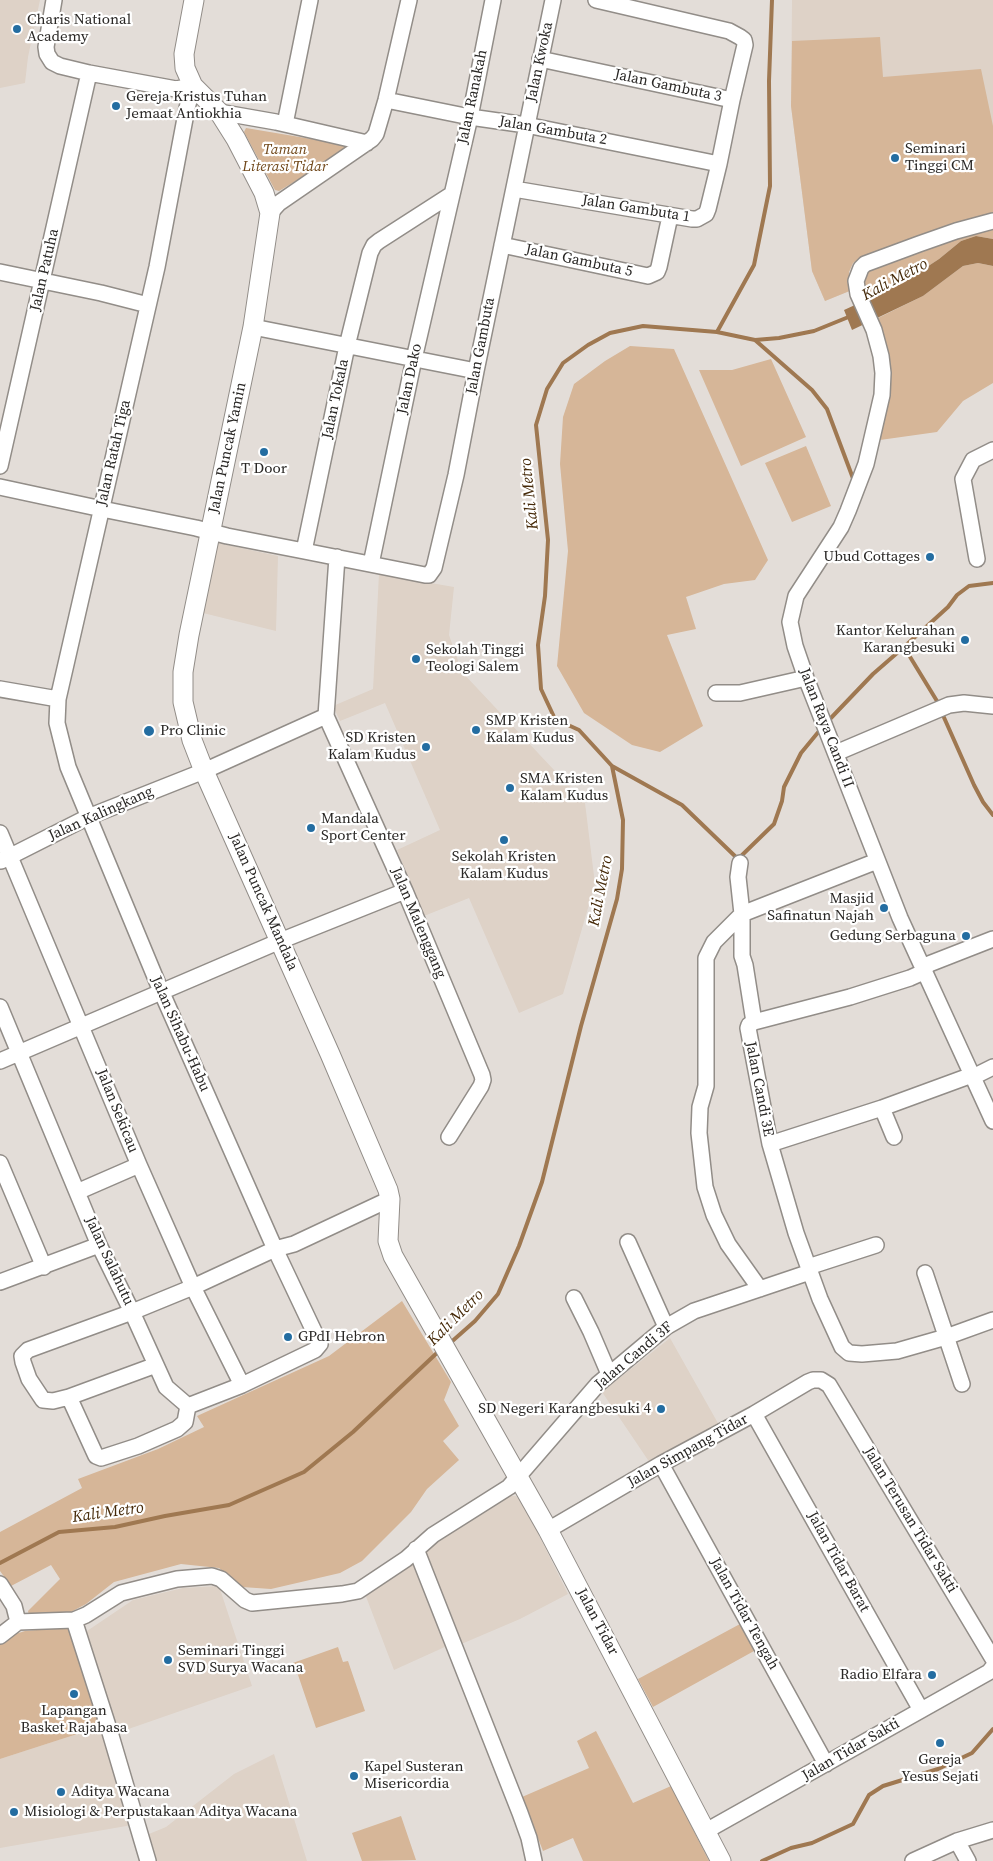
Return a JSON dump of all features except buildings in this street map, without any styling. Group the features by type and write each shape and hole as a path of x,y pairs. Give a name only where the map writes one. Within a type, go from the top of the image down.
{"main road":[{"path":"194,0 184,54 185,68 193,86 219,112 252,166 264,193 270,213"},
{"name":"Jalan Puncak Yamin","path":"210,531 254,327 270,213"},
{"name":"Jalan Puncak Mandala","path":"210,531 183,672 184,702 192,740 388,1190 390,1199 388,1241 390,1249 467,1385"},
{"name":"Jalan Tidar","path":"467,1385 548,1530 722,1861"}],"street":[{"path":"54,0 47,38 47,54 52,62 60,66 89,73 176,89 193,86"},
{"path":"285,124 310,0"},
{"path":"270,213 290,195 376,134 386,100 409,0"},
{"name":"Jalan Ranakah","path":"452,194 470,117 493,0"},
{"name":"Jalan Kwoka","path":"526,125 553,0"},
{"path":"596,0 729,31 740,36 744,40 745,45 732,100"},
{"name":"Jalan Gambuta 3","path":"540,59 732,100 720,164"},
{"name":"Jalan Patuha","path":"0,466 89,73"},
{"name":"Jalan Ratah Tiga","path":"88,817 66,759 57,723 58,699 157,267 187,108 193,86"},
{"name":"Jalan Gambuta 2","path":"386,100 470,117 526,125 720,164"},
{"path":"219,112 367,142"},
{"name":"Jalan Gambuta","path":"371,564 425,575 430,574 434,568 456,475 526,125"},
{"name":"Jalan Gambuta 1","path":"514,189 692,220 706,214 720,164"},
{"name":"Jalan Tokala","path":"304,551 347,346 370,253 374,245 452,194"},
{"name":"Jalan Dako","path":"371,564 414,359 452,194"},
{"name":"Jalan Gambuta 5","path":"502,245 648,276 657,272 659,267 670,216"},
{"name":"Jalan Raya Candi II","path":"993,222 956,231 866,264 860,268 856,281 858,294 874,330 882,362 883,385 877,420 866,464 841,527 800,590 792,609 790,622 794,646 900,918 993,1121"},
{"path":"0,272 43,280 148,305"},
{"path":"254,327 476,371"},
{"path":"977,559 963,479 973,460 993,450"},
{"name":"Jalan Puncak Yamin","path":"0,487 210,531"},
{"path":"210,531 371,564"},
{"name":"Jalan Malenggang","path":"337,557 326,716 405,891 483,1080 448,1137"},
{"path":"716,693 740,693 806,678"},
{"path":"0,689 58,699"},
{"path":"836,753 943,707 964,703 993,706"},
{"name":"Jalan Kalingkang","path":"5,859 88,817 204,771 326,716"},
{"name":"Jalan Sihabu-Habu","path":"88,817 162,993 275,1249 320,1344 315,1350 242,1385"},
{"name":"Jalan Sekicau","path":"0,833 5,859 82,1027 139,1165 193,1287 242,1385"},
{"path":"760,1289 728,1244 714,1215 705,1187 699,1133 700,1107 706,1086 706,958 714,942 742,914 877,861"},
{"path":"740,863 738,877 742,914 742,956 746,965 754,1022"},
{"path":"0,1061 405,891"},
{"name":"Jalan Candi 3E","path":"946,1337 897,1351 862,1354 845,1351 838,1341 809,1269 770,1144 749,1040 748,1026 754,1022 867,992 910,978 919,974 929,964 993,939"},
{"name":"Jalan Salahutu","path":"0,1007 100,1245 132,1312 193,1287 275,1249 294,1244 390,1199"},
{"path":"770,1144 882,1108 993,1067"},
{"path":"882,1108 894,1137"},
{"path":"0,1163 44,1267"},
{"path":"78,1192 139,1165"},
{"path":"628,1242 666,1327"},
{"path":"0,1282 100,1245"},
{"name":"Jalan Candi 3F","path":"74,1620 86,1615 121,1593 177,1580 212,1576 221,1579 245,1600 252,1603 353,1593 406,1559 433,1535 509,1488 594,1389 609,1374 666,1327 694,1311 760,1289 876,1245"},
{"path":"925,1273 962,1384"},
{"path":"574,1298 609,1374"},
{"path":"156,1365 54,1401 43,1400 36,1391 24,1370 22,1356 25,1352 132,1312 166,1387 188,1406"},
{"path":"946,1337 993,1320"},
{"name":"Jalan Simpang Tidar","path":"548,1530 661,1464 813,1380 821,1380 829,1385"},
{"path":"188,1406 242,1385"},
{"name":"Jalan Terusan Tidar Sakti","path":"829,1385 992,1661"},
{"path":"69,1397 96,1456 101,1458 138,1446 178,1429 185,1422 188,1406"},
{"name":"Jalan Tidar Barat","path":"754,1414 921,1710"},
{"name":"Jalan Tidar Tengah","path":"661,1464 826,1764"},
{"path":"416,1549 520,1813 529,1838 534,1861"},
{"path":"2,1587 14,1606 18,1622"},
{"path":"0,1636 18,1622 74,1620 109,1728 148,1861"},
{"name":"Jalan Tidar Sakti","path":"706,1831 989,1672 992,1661"},
{"path":"913,1861 958,1841 993,1830"},
{"path":"958,1841 968,1861"}],"shaded area":[{"name":"Charis National Academy","path":"0,0 40,0 28,57 25,83 0,88"},
{"name":"Seminari Tinggi CM","path":"792,0 993,0 993,214 956,223 863,256 853,263 849,272 852,290 825,301 812,271 791,106"},
{"path":"976,236 993,239 993,266 978,263 963,266 923,296 852,330 844,310 901,284 939,259 961,241"},
{"path":"218,543 278,556 276,631 203,613"},
{"name":"Sekolah Kristen Kalam Kudus","path":"379,574 454,587 449,635 462,672 585,803 595,884 563,994 519,1013 469,898 424,916 397,850 440,830 385,703 340,721 333,706 373,689"},
{"name":"SD Negeri Karangbesuki 4","path":"670,1338 719,1425 650,1463 602,1392"},
{"path":"505,1496 516,1496 524,1505 568,1594 520,1619 459,1645 423,1554 427,1547"},
{"path":"414,1562 447,1646 394,1670 365,1594"},
{"name":"Seminari Tinggi SVD Surya Wacana","path":"219,1586 252,1686 117,1733 84,1633 133,1600 183,1588"},
{"name":"Aditya Wacana","path":"102,1726 132,1825 0,1848 0,1759"},
{"path":"274,1754 307,1861 156,1861 149,1834 166,1827 234,1774"}],"green space":[{"name":"Seminari Tinggi CM","path":"880,37 883,77 981,69 993,126 993,214 956,223 863,256 853,263 849,272 852,290 825,301 812,271 791,106 792,41"},
{"name":"Taman Literasi Tidar","path":"246,128 347,145 347,150 279,191 275,190 244,132"},
{"path":"993,227 993,239 976,236 961,241 939,259 901,284 866,300 864,272 950,238"},
{"path":"978,263 993,266 993,383 963,401 937,432 880,440 888,394 889,358 884,337 876,319 923,296 963,266"},
{"path":"630,346 674,349 768,560 755,580 724,584 686,597 696,629 667,635 703,726 660,752 632,745 584,713 557,666 568,551 560,464 563,417 574,384 605,361"},
{"path":"771,359 806,437 741,466 699,370 732,370"},
{"path":"806,446 831,506 792,522 765,463"},
{"path":"402,1301 451,1382 444,1400 459,1426 443,1441 459,1460 427,1489 411,1512 362,1561 340,1573 271,1589 242,1587 219,1568 181,1564 114,1582 86,1604 67,1614 29,1615 28,1611 60,1579 51,1565 11,1586 0,1571 0,1532 82,1488 78,1479 158,1449 204,1427 197,1416 329,1356"},
{"path":"740,1624 754,1651 653,1707 638,1679"},
{"path":"71,1627 102,1726 0,1759 0,1645 9,1636 25,1631"},
{"path":"338,1647 343,1662 348,1661 365,1711 316,1728 295,1666 292,1668 290,1664"},
{"path":"596,1731 633,1803 671,1786 709,1861 583,1861 573,1838 543,1851 522,1797 589,1768 577,1741"},
{"path":"401,1816 416,1860 362,1861 352,1833"}],"waterway":[{"path":"717,332 754,265 770,186 769,81 772,0"},
{"name":"Kali Metro","path":"449,1344 475,1321 498,1294 519,1246 542,1182 581,1026 617,899 622,869 623,820 612,766 579,730 555,719 541,689 538,645 545,596 548,540 536,425 547,389 563,363 588,345 610,333 643,326 717,332 755,340 779,338 814,331 851,316"},
{"path":"755,340 812,390 827,409 854,481"},
{"path":"940,706 904,647 948,607 957,595 969,586 993,583"},
{"path":"829,720 873,674 904,647"},
{"path":"942,713 974,785 993,815"},
{"path":"612,766 682,805 738,859 774,824 782,801 784,787 801,753 820,730"},
{"name":"Kali Metro","path":"0,1563 59,1532 115,1527 229,1505 304,1472 353,1432 439,1351"},
{"path":"762,1861 791,1848 812,1843 853,1824 869,1795 883,1786 938,1769 972,1753 993,1729"}],"place":[{"name":"Charis National Academy","path":"17,29"},
{"name":"Gereja Kristus Tuhan Jemaat Antiokhia","path":"116,106"},
{"name":"Seminari Tinggi CM","path":"895,158"},
{"name":"T Door","path":"264,452"},
{"name":"Ubud Cottages","path":"930,557"},
{"name":"Kantor Kelurahan Karangbesuki","path":"965,640"},
{"name":"Sekolah Tinggi Teologi Salem","path":"416,659"},
{"name":"SMP Kristen Kalam Kudus","path":"476,730"},
{"name":"Pro Clinic","path":"149,731"},
{"name":"SD Kristen Kalam Kudus","path":"426,747"},
{"name":"SMA Kristen Kalam Kudus","path":"510,788"},
{"name":"Mandala Sport Center","path":"311,828"},
{"name":"Sekolah Kristen Kalam Kudus","path":"504,840"},
{"name":"Masjid Safinatun Najah","path":"884,908"},
{"name":"Gedung Serbaguna","path":"966,936"},
{"name":"GPdI Hebron","path":"288,1337"},
{"name":"SD Negeri Karangbesuki 4","path":"661,1409"},
{"name":"Seminari Tinggi SVD Surya Wacana","path":"168,1660"},
{"name":"Radio Elfara","path":"932,1675"},
{"name":"Lapangan Basket Rajabasa","path":"74,1694"},
{"name":"Gereja Yesus Sejati","path":"940,1743"},
{"name":"Kapel Susteran Misericordia","path":"354,1776"},
{"name":"Aditya Wacana","path":"61,1792"},
{"name":"Misiologi & Perpustakaan Aditya Wacana","path":"14,1812"}]}
